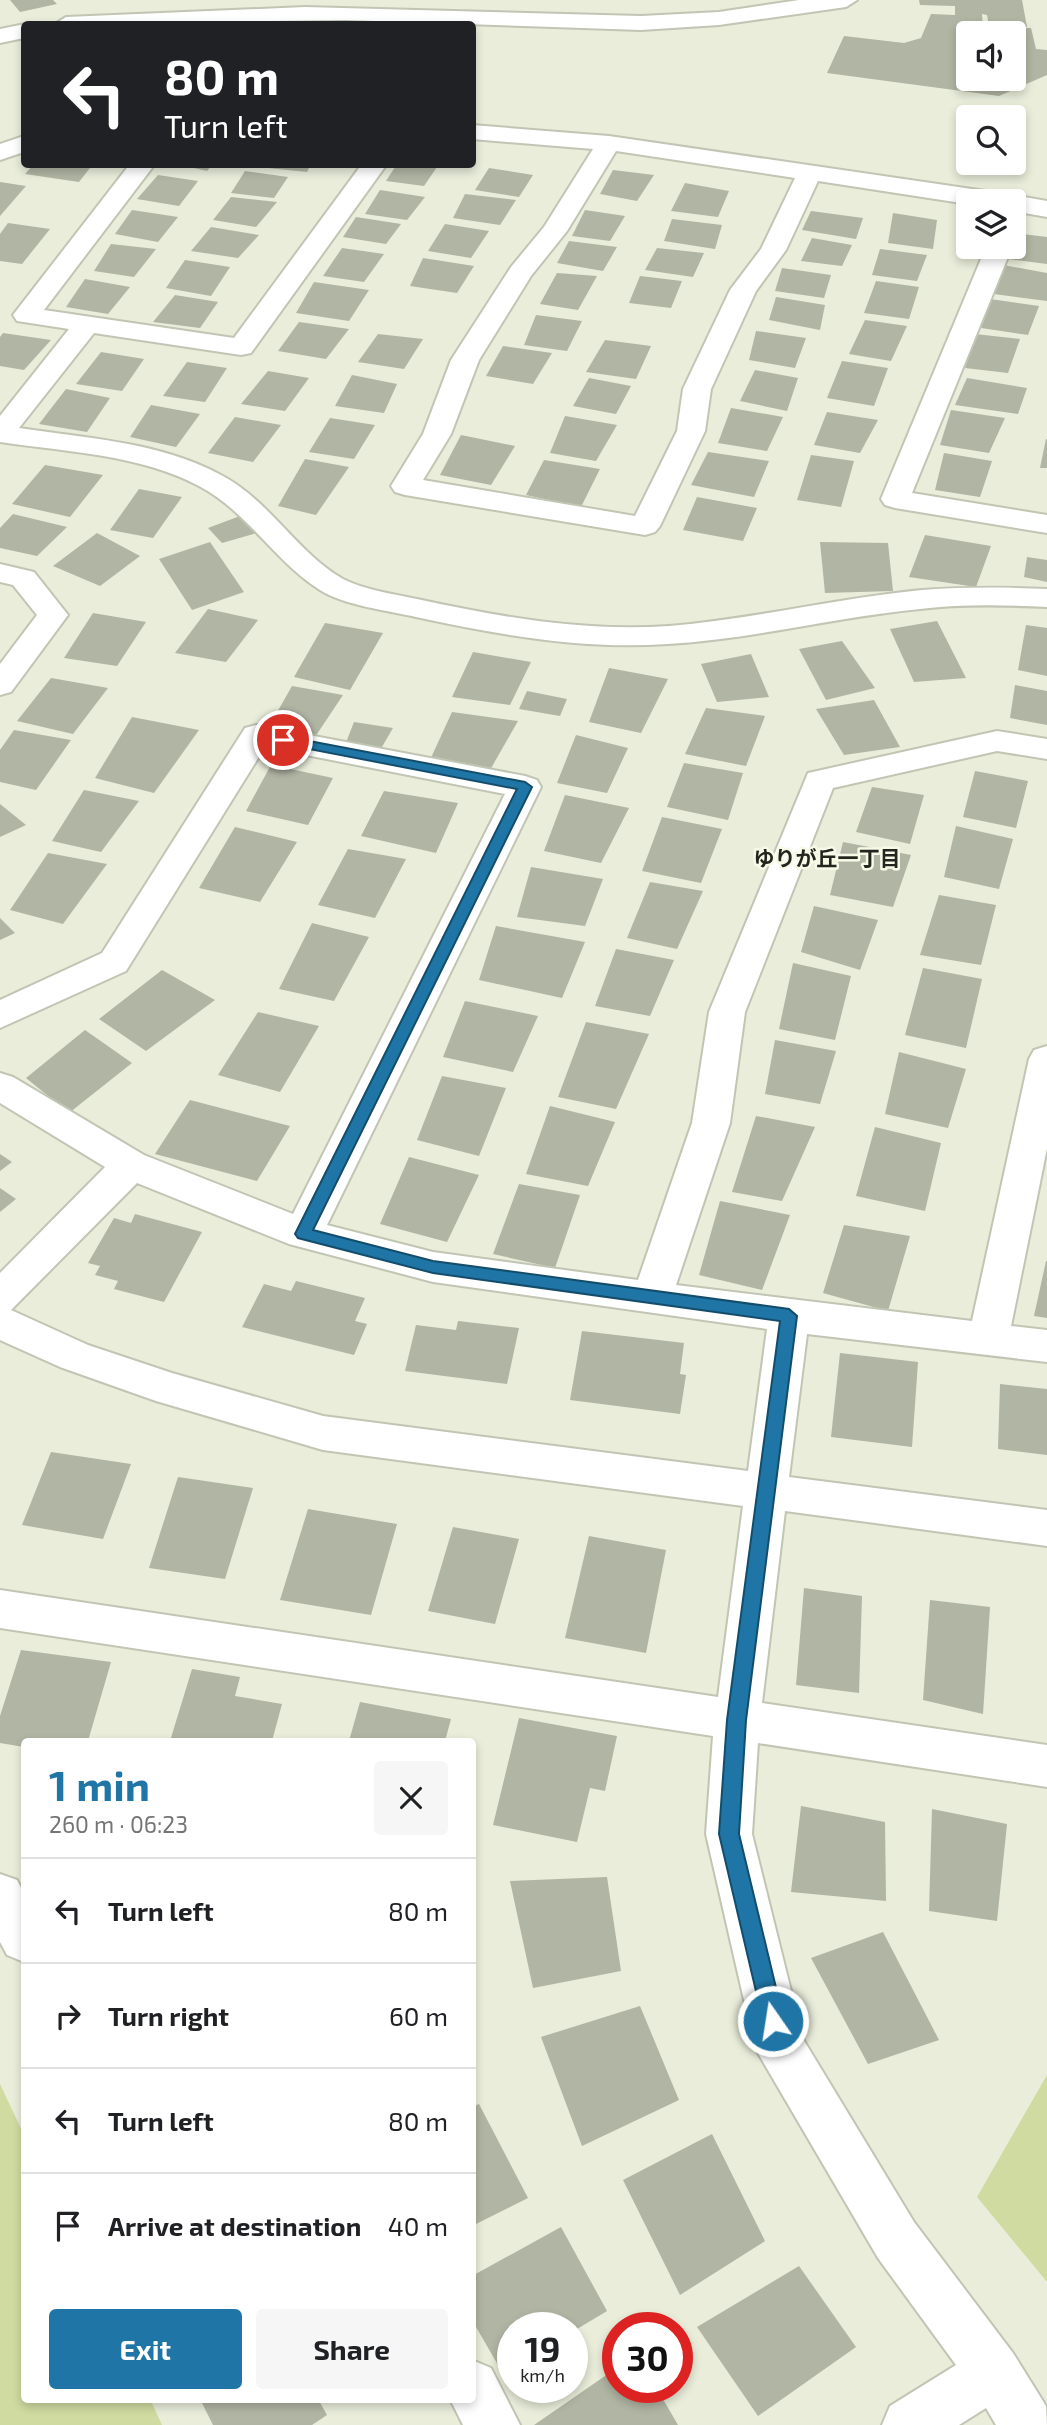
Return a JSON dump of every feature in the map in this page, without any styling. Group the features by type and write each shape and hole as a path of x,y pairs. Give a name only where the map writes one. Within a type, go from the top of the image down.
{"street":[{"path":"105,21 182,15 387,7 594,23 677,22 748,16 803,3 846,0"},
{"path":"0,36 21,32"},
{"path":"476,132 609,143 956,196"},
{"path":"609,143 554,231 520,274 465,360 437,434 405,486 645,526 691,431 697,389 743,290 774,250 810,173"},
{"path":"0,153 21,144"},
{"path":"140,168 26,314 241,347 372,168"},
{"path":"1026,207 1047,209"},
{"path":"994,259 895,499 1047,524"},
{"path":"87,324 0,434 153,460 209,479 248,505 295,556 334,586 411,607 546,631 636,639 770,623 919,598 981,594 1047,598"},
{"path":"0,573 23,578 53,615 0,685"},
{"path":"0,1015 114,962 256,735 525,787 303,1234"},
{"path":"652,1296 711,1123 727,1012 820,780 997,741 1047,749"},
{"path":"988,1339 1047,1059"},
{"path":"0,1086 131,1165 303,1234 433,1267 789,1316 1047,1346"},
{"path":"0,1298 131,1165"},
{"path":"789,1316 737,1720 729,1834 780,2048 897,2240 994,2372 1027,2425"},
{"path":"0,1322 74,1356 170,1389 323,1433 1047,1528"},
{"path":"0,1609 1047,1766"},
{"path":"0,1896 21,1934"},
{"path":"909,2425 994,2372"},
{"path":"476,2394 493,2425"}],"green space":[{"path":"1047,2075 1047,2282 977,2197"},
{"path":"0,2084 21,2129 21,2403 152,2403 162,2425 0,2425"}],"building":[{"path":"10,0 53,0 57,4 20,12"},
{"path":"919,0 1022,0 1026,21 988,21 987,15 982,14 983,21 956,21 956,90 827,73 844,36 904,43 921,38 931,14 955,15 955,6 920,5"},
{"path":"1026,28 1031,28 1036,49 1047,50 1047,75 1026,84"},
{"path":"962,91 1010,91 999,96"},
{"path":"30,168 90,168 79,182 25,174"},
{"path":"268,168 309,168 307,172"},
{"path":"394,168 436,168 424,186 386,181"},
{"path":"489,168 533,175 519,197 475,190"},
{"path":"613,170 654,175 637,201 600,194"},
{"path":"245,171 288,177 274,198 231,193"},
{"path":"158,175 198,181 179,206 137,199"},
{"path":"0,182 26,186 0,216"},
{"path":"685,183 729,191 718,217 671,211"},
{"path":"380,190 425,197 407,220 365,214"},
{"path":"465,194 516,200 500,225 453,218"},
{"path":"231,197 277,202 256,227 213,220"},
{"path":"132,210 178,217 158,242 115,234"},
{"path":"585,210 625,216 610,241 572,236"},
{"path":"811,211 863,218 856,239 802,230"},
{"path":"893,213 937,220 933,249 888,243"},
{"path":"356,217 401,224 386,244 343,237"},
{"path":"672,219 722,225 715,249 664,241"},
{"path":"8,223 50,229 22,264 0,261 0,234"},
{"path":"445,224 489,231 471,258 428,251"},
{"path":"211,227 259,235 238,258 191,251"},
{"path":"1026,234 1047,237 1047,264 1008,259 1026,259"},
{"path":"812,238 852,245 842,266 801,261"},
{"path":"569,241 617,247 603,271 557,263"},
{"path":"111,244 156,249 134,277 94,271"},
{"path":"342,248 384,254 364,282 323,276"},
{"path":"657,248 704,253 693,277 645,270"},
{"path":"880,249 927,255 917,281 872,275"},
{"path":"423,258 474,266 457,293 410,286"},
{"path":"185,260 230,267 211,296 166,288"},
{"path":"1003,265 1047,273 1047,301 994,294"},
{"path":"782,268 831,275 824,298 775,291"},
{"path":"557,273 597,276 578,310 540,304"},
{"path":"640,276 682,281 671,308 629,303"},
{"path":"85,279 130,287 108,314 66,307"},
{"path":"876,281 919,287 909,319 864,313"},
{"path":"314,282 369,290 349,321 296,313"},
{"path":"175,295 218,302 200,328 153,322"},
{"path":"776,297 825,305 820,330 769,320"},
{"path":"990,299 1039,306 1028,335 981,328"},
{"path":"536,315 582,321 567,351 524,345"},
{"path":"865,320 907,326 891,361 849,354"},
{"path":"299,322 349,329 326,359 278,351"},
{"path":"756,331 806,338 795,368 749,360"},
{"path":"3,333 51,340 24,370 0,366 0,337"},
{"path":"378,334 423,339 404,369 358,362"},
{"path":"975,334 1020,339 1008,373 965,368"},
{"path":"605,340 651,346 636,379 586,372"},
{"path":"503,346 552,353 533,384 486,376"},
{"path":"101,352 144,359 122,391 76,384"},
{"path":"842,361 888,368 874,406 827,398"},
{"path":"187,362 227,368 205,402 163,396"},
{"path":"755,370 798,378 787,411 740,401"},
{"path":"268,371 309,378 285,411 241,404"},
{"path":"352,375 397,384 384,413 335,406"},
{"path":"589,378 631,386 616,414 573,406"},
{"path":"967,378 1027,388 1018,414 955,405"},
{"path":"66,389 110,398 87,432 39,424"},
{"path":"151,405 200,414 176,447 130,437"},
{"path":"731,408 783,417 767,451 718,443"},
{"path":"951,410 1005,418 989,453 940,445"},
{"path":"827,412 878,420 860,453 814,445"},
{"path":"565,416 617,425 596,461 550,453"},
{"path":"235,417 281,425 253,462 208,453"},
{"path":"330,418 375,425 354,459 309,452"},
{"path":"461,435 515,446 491,485 440,475"},
{"path":"1046,439 1047,468 1040,468"},
{"path":"708,452 769,461 754,497 691,485"},
{"path":"944,453 992,461 980,497 935,490"},
{"path":"811,455 854,461 841,507 797,500"},
{"path":"305,459 349,467 316,515 278,506"},
{"path":"544,460 600,469 581,507 526,495"},
{"path":"45,465 103,475 70,517 12,504"},
{"path":"139,489 182,497 153,538 110,530"},
{"path":"697,497 757,508 743,541 683,530"},
{"path":"13,514 67,527 37,556 0,548 0,528"},
{"path":"240,516 257,533 222,543 208,528"},
{"path":"97,533 140,556 100,586 53,566"},
{"path":"925,535 991,546 976,587 909,577"},
{"path":"210,542 244,592 192,610 159,559"},
{"path":"820,542 888,543 893,591 825,593"},
{"path":"1027,557 1047,560 1047,582 1024,577"},
{"path":"208,609 258,620 226,662 175,653"},
{"path":"93,613 146,622 117,666 64,658"},
{"path":"937,621 966,678 914,682 890,629"},
{"path":"325,623 383,633 350,690 294,677"},
{"path":"1026,625 1047,628 1047,676 1018,670"},
{"path":"842,641 875,688 826,700 799,649"},
{"path":"473,652 531,662 510,705 452,697"},
{"path":"751,654 769,697 717,702 701,664"},
{"path":"609,668 668,679 641,733 589,722"},
{"path":"51,678 108,688 73,734 17,721"},
{"path":"1015,685 1047,691 1047,725 1010,718"},
{"path":"292,686 343,695 313,740 267,730"},
{"path":"527,691 567,699 560,716 519,709"},
{"path":"874,700 900,747 844,755 816,709"},
{"path":"706,708 765,716 746,766 685,754"},
{"path":"452,712 518,721 490,770 430,760"},
{"path":"132,717 199,730 154,793 95,778"},
{"path":"354,722 393,728 379,752 345,745"},
{"path":"14,730 71,740 36,790 0,782 0,750"},
{"path":"576,735 628,748 607,793 557,783"},
{"path":"684,763 743,773 728,820 667,807"},
{"path":"271,765 333,778 308,825 246,811"},
{"path":"975,771 1028,781 1016,828 963,817"},
{"path":"872,787 924,795 910,844 856,832"},
{"path":"84,790 139,801 101,852 52,841"},
{"path":"384,791 458,803 436,853 361,836"},
{"path":"565,795 629,808 601,863 544,851"},
{"path":"0,804 26,825 0,837"},
{"path":"662,817 722,829 701,883 642,871"},
{"path":"956,826 1013,839 999,889 944,877"},
{"path":"235,827 297,842 260,902 199,888"},
{"path":"843,842 911,855 893,907 830,895"},
{"path":"348,849 406,859 375,918 318,905"},
{"path":"48,853 107,864 63,924 10,910"},
{"path":"531,867 603,879 585,926 517,917"},
{"path":"650,882 703,891 677,949 627,938"},
{"path":"939,895 996,905 981,965 920,955"},
{"path":"814,906 878,920 860,970 801,952"},
{"path":"0,918 15,933 0,940"},
{"path":"312,923 369,937 334,1001 279,989"},
{"path":"496,926 585,942 562,998 479,980"},
{"path":"616,949 674,960 650,1016 595,1006"},
{"path":"793,963 851,976 835,1040 779,1029"},
{"path":"923,968 982,979 966,1048 905,1035"},
{"path":"162,970 215,1000 146,1051 99,1019"},
{"path":"465,1001 538,1016 513,1072 443,1057"},
{"path":"258,1012 319,1026 280,1092 218,1075"},
{"path":"586,1022 649,1034 616,1109 558,1097"},
{"path":"85,1030 132,1063 69,1113 26,1078"},
{"path":"775,1040 836,1051 820,1104 765,1094"},
{"path":"899,1052 966,1069 948,1128 885,1114"},
{"path":"442,1076 506,1088 479,1156 417,1140"},
{"path":"190,1100 290,1126 257,1181 155,1154"},
{"path":"550,1106 615,1122 588,1186 526,1174"},
{"path":"756,1116 815,1127 782,1201 732,1192"},
{"path":"875,1127 941,1143 925,1211 856,1196"},
{"path":"0,1154 12,1162 0,1171"},
{"path":"409,1157 479,1175 447,1242 380,1224"},
{"path":"519,1184 580,1195 555,1268 493,1254"},
{"path":"0,1188 16,1199 0,1212"},
{"path":"720,1201 790,1215 762,1290 699,1275"},
{"path":"135,1214 202,1232 164,1302 114,1289 118,1281 95,1275 100,1266 88,1263 114,1218 131,1223"},
{"path":"844,1225 910,1236 888,1311 823,1293"},
{"path":"1047,1261 1047,1318 1034,1316"},
{"path":"296,1281 365,1298 355,1321 367,1324 354,1355 242,1327 264,1284 291,1291"},
{"path":"458,1321 519,1328 507,1384 405,1371 416,1325 456,1330"},
{"path":"582,1331 684,1343 680,1374 686,1375 680,1414 570,1400"},
{"path":"840,1353 918,1362 912,1447 831,1437"},
{"path":"1000,1384 1047,1389 1047,1455 998,1449"},
{"path":"51,1452 131,1464 103,1539 22,1525"},
{"path":"178,1477 253,1488 225,1579 149,1568"},
{"path":"308,1509 397,1524 371,1615 280,1600"},
{"path":"453,1527 519,1539 495,1624 428,1611"},
{"path":"589,1536 666,1550 646,1653 565,1638"},
{"path":"804,1588 862,1596 859,1693 796,1685"},
{"path":"930,1600 990,1607 983,1714 923,1700"},
{"path":"21,1650 111,1662 89,1738 21,1738 21,1746 0,1743 0,1716"},
{"path":"192,1669 240,1677 235,1696 282,1704 273,1738 171,1738"},
{"path":"360,1702 451,1719 446,1738 350,1738"},
{"path":"519,1718 617,1736 605,1791 590,1788 577,1842 493,1825"},
{"path":"801,1806 885,1822 886,1901 791,1892"},
{"path":"932,1809 1007,1824 997,1921 929,1911"},
{"path":"607,1877 621,1971 533,1988 510,1881"},
{"path":"883,1932 939,2040 868,2064 811,1958"},
{"path":"640,2006 679,2100 582,2146 541,2037"},
{"path":"479,2104 528,2198 476,2224 476,2105"},
{"path":"712,2134 765,2241 680,2295 623,2180"},
{"path":"561,2227 607,2311 588,2322 588,2312 497,2312 497,2363 476,2327 476,2274"},
{"path":"799,2266 856,2347 758,2416 697,2327"},
{"path":"602,2378 602,2403 665,2403 678,2425 534,2425 566,2403 588,2403 588,2388"},
{"path":"202,2403 320,2403 327,2415 312,2425 213,2425"}],"district":[{"name":"ゆりが丘一丁目","path":"827,859"}],"route":[{"path":"283,740 525,787 303,1234 433,1267 789,1316 737,1720 729,1834 773,2021"}]}
